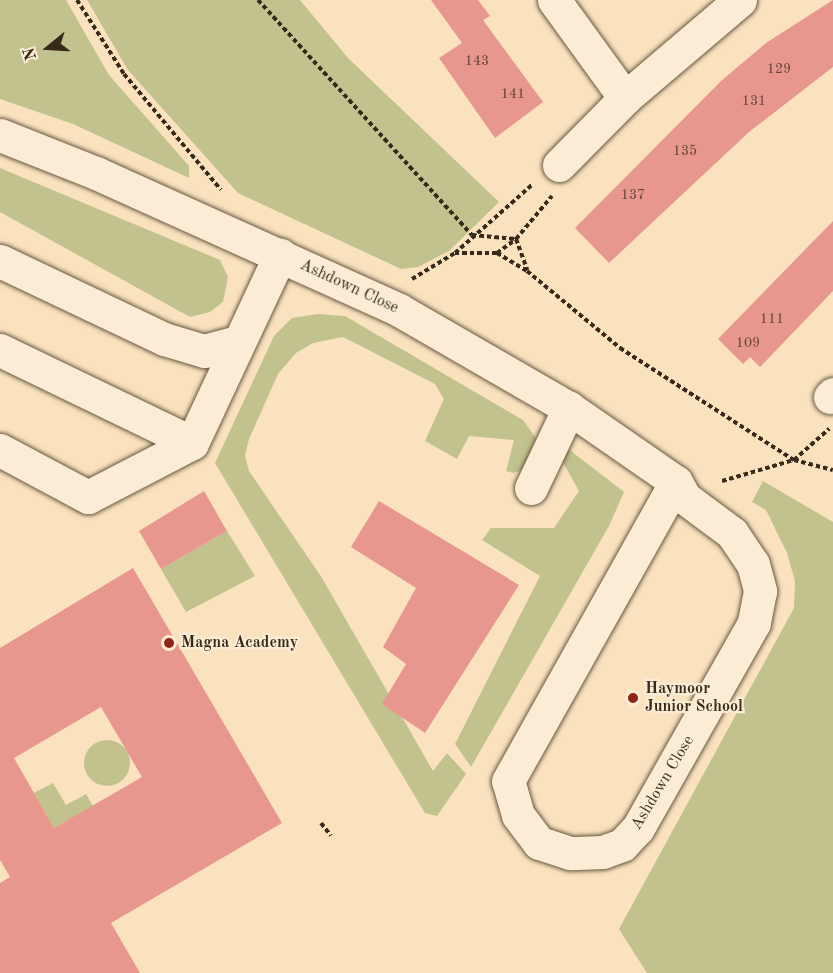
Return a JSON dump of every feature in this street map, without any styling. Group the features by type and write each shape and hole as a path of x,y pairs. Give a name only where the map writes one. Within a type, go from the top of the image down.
{"street":[{"path":"554,0 625,98"},
{"path":"559,165 625,98 740,0"},
{"name":"Ashdown Close","path":"0,135 280,255 399,310 569,408 676,482 685,498 732,533 753,564 760,591 754,622 638,828 622,845 603,852 570,854 539,843 518,815 508,781 676,482"},
{"path":"0,450 88,497 192,443 280,255"},
{"path":"0,261 164,339 204,351 238,342"},
{"path":"0,350 192,443"},
{"path":"531,489 569,408"}],"path":[{"path":"77,0 124,74 224,194"},
{"path":"258,0 472,235 516,239"},
{"path":"411,279 455,253 472,235 559,165 562,184 516,239 497,253"},
{"path":"516,239 527,271"},
{"path":"455,253 497,253 527,271 620,348 794,460 833,470"},
{"path":"714,476 723,482 794,460 825,435 832,404"},
{"path":"321,823 332,836"}],"green space":[{"path":"0,0 66,0 109,75 189,166 189,178 73,124 0,99"},
{"path":"87,0 300,0 348,58 499,202 449,251 418,267 401,269 238,193 128,70"},
{"path":"0,168 220,260 228,277 223,302 210,312 190,317 0,212"},
{"path":"318,314 345,316 523,420 536,438 522,470 513,473 506,471 514,440 469,436 457,459 425,441 444,399 435,384 343,337 313,343 296,353 278,374 249,439 245,456 249,471 322,578 433,771 447,753 466,774 437,816 425,813 215,463 274,336 292,318"},
{"path":"567,448 624,492 609,526 471,767 455,744 540,576 482,540 491,528 554,528 579,491 561,459"},
{"path":"763,481 833,522 833,973 647,973 619,929 794,608 795,581 787,553 766,510 752,502"},
{"path":"227,531 255,576 186,612 161,569"},
{"path":"107,740 123,747 130,763 123,779 107,786 91,779 84,763 91,747"},
{"path":"53,783 66,805 86,794 93,806 54,828 34,793"}],"building":[{"path":"431,0 478,0 490,16 483,20 543,102 495,138 439,58 462,43"},
{"path":"833,0 833,67 749,132 609,263 575,228 721,81 766,43"},
{"path":"833,221 833,291 760,367 750,357 743,364 718,339"},
{"path":"204,491 227,531 161,569 139,531"},
{"path":"379,501 519,585 425,733 382,704 406,664 383,647 416,588 351,547"},
{"path":"133,568 282,823 111,923 140,973 0,973 0,883 10,877 0,860 0,648","holes":["101,707 142,777 54,828 14,758"]}],"place":[{"name":"Magna Academy","path":"169,643"},
{"name":"Haymoor Junior School","path":"633,698"}]}
